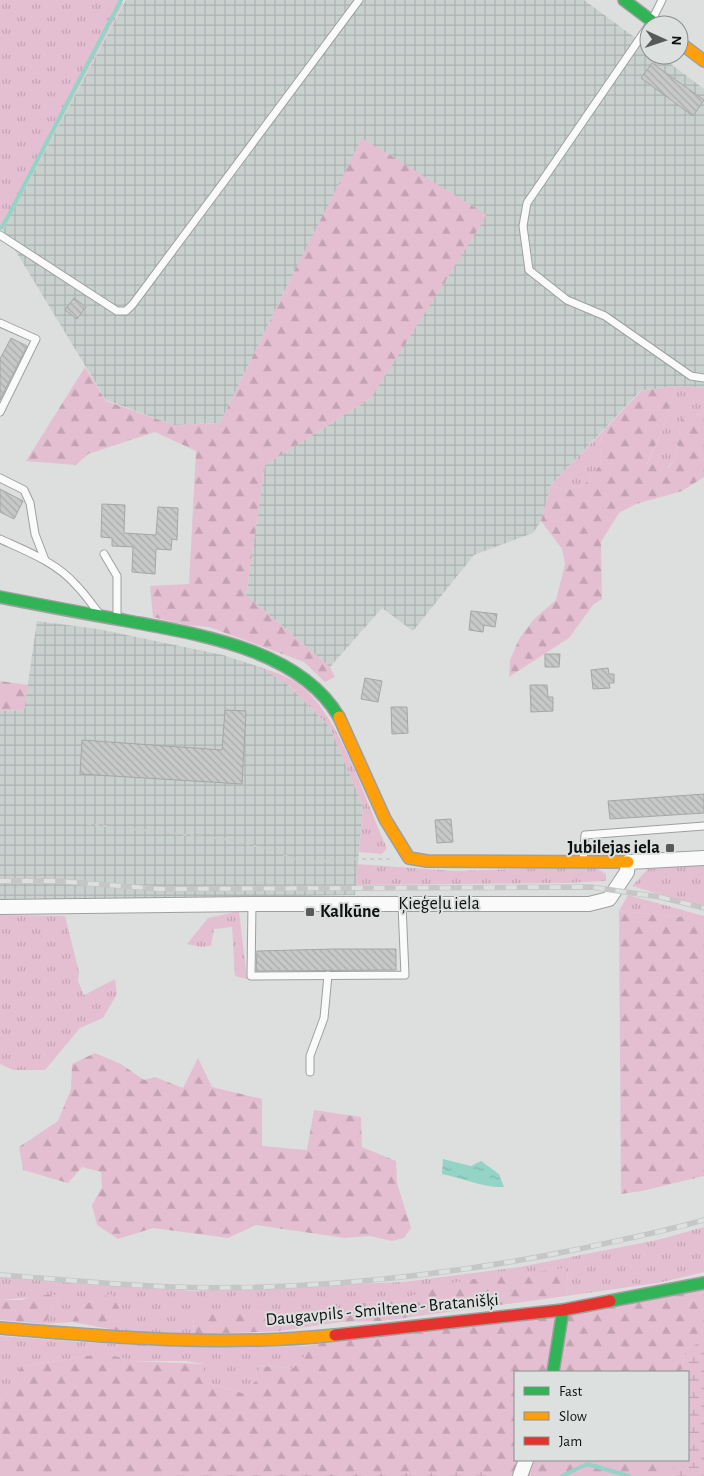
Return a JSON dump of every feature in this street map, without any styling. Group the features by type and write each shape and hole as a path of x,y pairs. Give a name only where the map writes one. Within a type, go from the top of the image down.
{"street":[{"path":"624,0 642,15"},
{"path":"689,50 704,61"},
{"path":"0,596 219,641 272,660 309,681 331,704 343,723 396,841 410,858 427,861 583,862 704,858"},
{"name":"Ķieģeļu iela","path":"0,907 252,904 590,904 609,899 627,872 628,862"},
{"name":"Daugavpils - Smiltene - Bratanišķi","path":"0,1328 92,1336 184,1340 311,1338 563,1310 704,1283"},
{"path":"554,1371 563,1310"},
{"path":"520,1476 526,1461"}],"lane":[{"path":"0,235 117,311 126,311 359,0"},
{"path":"656,15 662,0"},
{"path":"639,43 527,203 523,226 529,270 567,300 605,316 691,376 704,378"},
{"path":"0,323 36,339 0,412"},
{"path":"0,478 24,490 30,503 35,534 45,560"},
{"path":"0,539 45,560 75,583 101,616"},
{"path":"104,554 117,576 117,619"},
{"path":"583,862 585,835 704,826"},
{"path":"252,904 251,976 405,975 402,904"},
{"path":"310,1072 310,1056 324,1018 328,975"}],"path":[{"path":"87,824 224,839 264,848 306,862 341,859 410,858"}],"shaded area":[{"path":"126,0 584,0 639,41 639,65 672,65 704,89 704,388 675,386 640,391 551,485 541,521 533,533 474,555 413,631 382,608 330,667 246,595 265,465 371,398 290,280 220,423 174,425 106,400 3,230"},
{"path":"37,621 98,629 223,655 263,668 287,684 330,727 363,806 355,895 0,901 0,711 24,710"}],"green space":[{"path":"0,0 119,0 123,4 3,230 0,228"},
{"path":"362,138 487,215 371,398 265,465 246,595 330,667 335,677 325,682 304,662 209,627 186,625 153,617 150,586 189,584 196,451 155,432 88,454 76,465 26,461 85,367 106,401 174,425 220,423"},
{"path":"675,386 704,388 704,414 698,414 681,420 676,458 667,468 647,464 664,427"},
{"path":"675,386 664,427 647,463 668,468 676,458 681,420 689,415 704,414 704,477 682,491 636,504 619,513 601,542 602,599 593,605 569,638 509,677 510,660 519,639 534,619 556,600 565,564 562,549 541,521 551,485 564,490 584,485 600,465 602,432 641,391"},
{"path":"602,432 600,465 584,485 564,490 551,485"},
{"path":"259,667 281,675 301,686 315,699 328,717 351,761 387,848 382,854 359,852 363,806 330,727 287,684"},
{"path":"0,681 28,685 24,710 0,711"},
{"path":"357,864 455,871 596,868 606,874 606,881 356,885"},
{"path":"704,864 704,907 632,886 648,869"},
{"path":"628,895 704,916 704,924 682,917 619,911"},
{"path":"239,911 247,979 235,976 232,927 214,929 211,946 201,947 187,944 208,918"},
{"path":"619,911 682,917 704,924 704,1176 642,1191 621,1194"},
{"path":"0,915 65,916 79,972 78,981 84,995 115,979 117,994 103,1018 80,1028 45,1070 13,1070 0,1064"},
{"path":"95,1053 121,1064 144,1080 155,1077 183,1088 198,1058 212,1087 262,1099 262,1146 307,1150 314,1110 361,1117 362,1147 396,1161 397,1183 411,1228 404,1238 392,1241 370,1236 345,1238 256,1225 228,1238 153,1228 118,1239 97,1225 92,1205 102,1187 101,1172 82,1167 68,1183 23,1170 19,1147 58,1121 71,1089 72,1064"},
{"path":"704,1227 704,1272 658,1283 566,1296 568,1268 478,1279 438,1286 402,1300 353,1304 341,1322 280,1331 285,1311 194,1314 193,1335 121,1331 111,1295 88,1303 79,1311 72,1322 45,1324 59,1295 0,1300 0,1276 193,1291 403,1282 520,1267 657,1240"},
{"path":"568,1268 566,1296 382,1321 341,1322 353,1304 402,1300 438,1286 466,1280"},
{"path":"704,1284 704,1339 686,1350 680,1371 514,1371 514,1461 673,1461 673,1476 489,1476 490,1472 334,1476 0,1476 0,1401 21,1367 104,1353 133,1361 205,1364 201,1381 242,1393 257,1380 259,1366 293,1368 305,1356 305,1346"},
{"path":"111,1294 119,1308 121,1331 72,1322 79,1311 88,1303"},
{"path":"38,1295 59,1295 45,1324 0,1320 0,1300 21,1300"},
{"path":"286,1311 280,1331 193,1335 194,1313"},
{"path":"0,1336 152,1346 305,1346 305,1356 293,1368 260,1366 257,1380 242,1393 201,1381 204,1364 186,1361 133,1361 104,1353 21,1367 0,1401"},
{"path":"704,1339 704,1476 673,1476 673,1461 689,1461 689,1371 680,1371 686,1350"},
{"path":"491,1472 489,1476 142,1476"}],"water":[{"path":"443,1159 471,1166 481,1161 499,1174 504,1187 481,1184 442,1174"}],"building":[{"path":"651,65 655,65 704,100 693,116 641,78"},
{"path":"74,298 86,307 77,319 65,310"},
{"path":"11,338 27,346 0,400 0,359"},
{"path":"0,489 23,501 14,519 0,512"},
{"path":"102,504 125,505 124,533 156,535 158,507 178,508 177,540 172,539 171,550 156,549 155,574 132,572 133,547 112,546 112,538 101,537"},
{"path":"471,611 497,614 495,627 484,625 483,632 469,630"},
{"path":"545,654 560,654 559,667 545,667"},
{"path":"608,668 609,674 614,674 614,683 609,683 610,688 593,689 591,670"},
{"path":"365,678 382,681 378,702 361,699"},
{"path":"530,685 547,685 548,697 553,697 553,711 531,712"},
{"path":"391,707 407,707 408,733 392,734"},
{"path":"225,710 246,711 242,784 80,774 82,740 222,750"},
{"path":"704,794 704,813 610,819 608,801"},
{"path":"451,819 453,842 437,843 435,820"},
{"path":"396,949 396,970 256,971 257,951"}],"waterway":[{"path":"0,228 4,224 121,0"},
{"path":"562,1476 587,1464 629,1476"}],"railway":[{"path":"0,881 56,881 160,889 591,887 660,897 704,908"},
{"path":"0,1275 173,1287 224,1288 326,1284 428,1274 529,1259 642,1236 704,1220"}],"traffic: fast":[{"path":"624,0 644,15"},
{"path":"0,597 182,631 243,648 272,660 298,675 321,694 339,717"},
{"path":"610,1301 704,1283"},
{"path":"553,1371 563,1310"}],"traffic: slow":[{"path":"689,50 704,61"},
{"path":"339,717 385,819 409,858 427,861 628,862"},
{"path":"0,1328 83,1335 210,1340 294,1339 335,1335"}],"traffic: jam":[{"path":"335,1335 563,1310 610,1301"}],"place":[{"name":"Jubilejas iela","path":"670,848"},
{"name":"Kalkūne","path":"310,912"}]}
